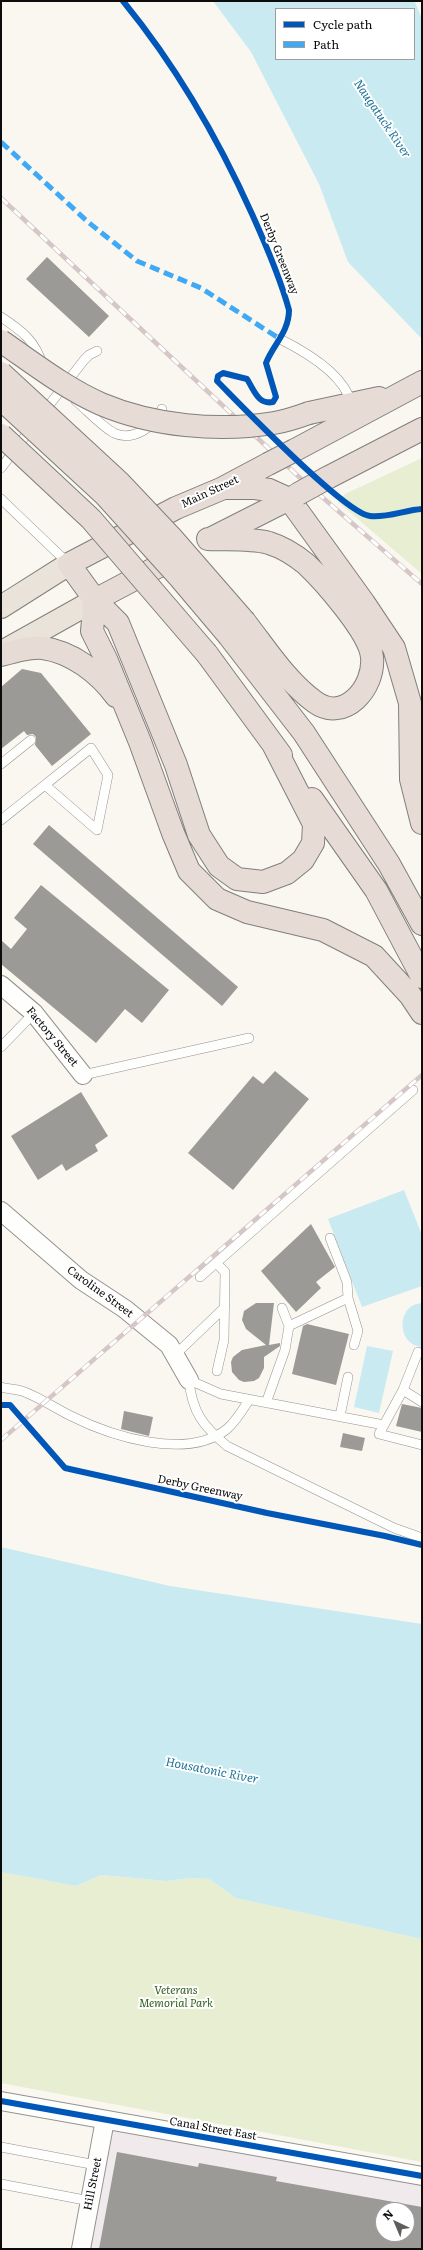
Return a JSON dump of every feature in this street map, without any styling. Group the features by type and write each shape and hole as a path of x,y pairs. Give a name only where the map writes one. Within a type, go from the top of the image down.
{"highway":[{"path":"1,341 68,386 100,403 136,417 204,427 275,423 351,403 398,394"},
{"path":"1,373 119,482 176,542 237,629 390,864 422,924"},
{"name":"Main Street","path":"70,564 176,508 221,489 422,382"},
{"path":"1,398 105,495 180,578 286,673 316,703 327,707 348,704 358,698 366,688 371,677 373,666 372,655 367,643 340,602 305,563 288,552 269,543 250,540 208,539"},
{"path":"96,600 208,539 294,497 327,478 422,429"},
{"path":"1,435 90,519 207,654 273,744 376,890 422,976"},
{"path":"221,489 255,488 294,497 394,648 410,703 411,779 422,823"},
{"path":"70,564 96,600 118,623 176,765 199,835 219,866 237,879 263,882 286,873 303,860 313,843 314,824 273,744"},
{"path":"96,600 92,631 106,659 189,870 217,899 247,912 323,930 374,956 410,995 422,1013"},
{"path":"1,654 23,649 42,648 59,651 72,657 104,682 128,714"}],"main road":[{"name":"Main Street","path":"1,608 70,564"},
{"path":"1,654 96,600"}],"street":[{"name":"Factory Street","path":"1,985 34,1013 83,1075"},
{"name":"Caroline Street","path":"1,1211 81,1280 125,1309 160,1337 176,1354 189,1380"},
{"name":"Canal Street East","path":"1,2101 422,2176"},
{"name":"Hill Street","path":"81,2249 105,2120"}],"lane":[{"path":"1,317 28,336 38,351 54,398"},
{"path":"280,339 298,348 339,379 349,393 351,403"},
{"path":"1,468 88,355 96,351"},
{"path":"61,389 116,434 130,434 146,430 160,415 162,409"},
{"path":"1,499 70,564"},
{"path":"1,764 31,740"},
{"path":"1,820 91,748 108,775 96,830 45,785"},
{"path":"1,1047 34,1013"},
{"path":"83,1075 249,1038"},
{"path":"200,1277 413,1090"},
{"path":"330,1238 347,1282 348,1298 358,1331 354,1345"},
{"path":"216,1262 225,1272 224,1340 217,1371"},
{"path":"289,1326 348,1298"},
{"path":"176,1354 225,1307"},
{"path":"266,1403 285,1350 289,1326 282,1308"},
{"path":"418,1352 402,1390 379,1434 422,1445"},
{"path":"340,1416 348,1377"},
{"path":"384,1425 221,1394 189,1380 191,1400 206,1427 216,1436 242,1454 309,1484 394,1528 422,1538"},
{"path":"1,1387 21,1391 72,1417 115,1434 164,1444 192,1444 216,1436 235,1421 249,1400"},
{"path":"402,1390 422,1402"},
{"path":"1,2147 96,2165"},
{"path":"1,2184 90,2201"}],"shaded area":[{"path":"105,2120 422,2176 422,2249 81,2249"}],"green space":[{"path":"422,458 422,574 338,502 345,494"},
{"name":"Veterans Memorial Park","path":"1,1872 76,1886 101,1875 167,1881 191,1878 209,1879 236,1898 422,1939 422,2162 1,2083"}],"water":[{"name":"Naugatuck River","path":"213,1 415,2 422,19 422,339 348,262 319,184 251,52"},
{"path":"404,1190 422,1235 422,1286 362,1307 328,1219"},
{"path":"422,1303 422,1347 413,1345 407,1339 402,1325 407,1310 413,1305"},
{"path":"367,1346 393,1351 379,1413 354,1407"},
{"name":"Housatonic River","path":"1,1547 170,1586 422,1624 422,1939 236,1898 209,1879 191,1878 167,1881 101,1875 76,1886 1,1872"}],"building":[{"path":"47,257 109,316 89,337 26,279"},
{"path":"22,669 41,673 91,734 52,766 35,745 36,737 33,734 27,735 24,731 1,749 1,687"},
{"path":"49,825 238,987 222,1006 33,844"},
{"path":"41,885 169,990 142,1023 125,1009 96,1043 1,964 1,940 11,949 27,929 14,918"},
{"path":"275,1071 309,1099 233,1190 188,1153 253,1076 263,1084"},
{"path":"81,1092 108,1136 95,1145 98,1151 66,1171 62,1164 38,1180 11,1136"},
{"path":"311,1224 335,1267 316,1282 321,1288 296,1312 261,1271"},
{"path":"256,1303 274,1303 269,1345 280,1343 280,1346 264,1357 264,1368 259,1378 254,1381 244,1382 239,1380 232,1372 231,1362 233,1357 242,1350 266,1345 246,1329 242,1320 244,1311"},
{"path":"307,1324 349,1334 336,1385 292,1374 303,1326"},
{"path":"402,1404 422,1408 422,1432 396,1426"},
{"path":"124,1411 153,1417 149,1436 121,1429"},
{"path":"343,1433 365,1438 362,1451 340,1447"},
{"path":"117,2152 198,2167 199,2163 277,2177 276,2181 394,2202 375,2202 375,2242 415,2242 415,2206 422,2207 422,2249 99,2249"}],"railway":[{"path":"1,198 298,476 422,584"},
{"path":"1,1440 422,1075"}],"marked path":[{"path":"1,142 88,222 137,261 201,288 280,339"}],"cycle path":[{"name":"Derby Greenway","path":"123,1 161,51 195,103 225,157 262,237 277,273 289,310 284,332 266,363 276,397 273,402 260,399 254,392 247,379 223,373 218,376 217,381 316,478 338,497 357,510 370,516 376,516 422,509"},
{"name":"Derby Greenway","path":"1,1405 10,1405 65,1468 267,1513 385,1536 422,1545"},
{"path":"1,2101 422,2176"}]}
